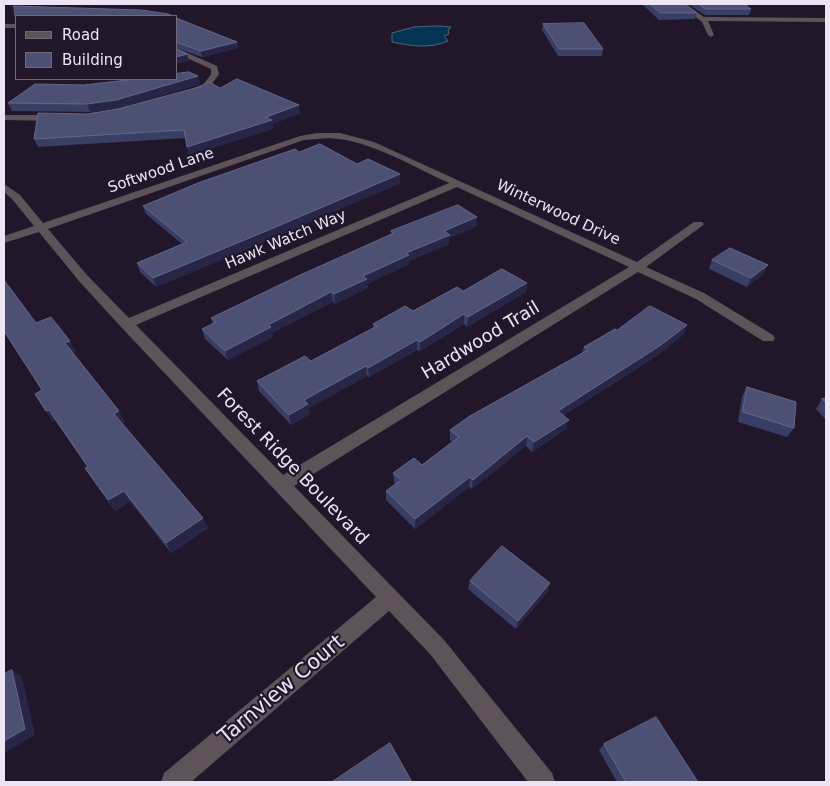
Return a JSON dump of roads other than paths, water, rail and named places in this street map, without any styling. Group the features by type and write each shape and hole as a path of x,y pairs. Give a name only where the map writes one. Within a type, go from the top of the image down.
{"street":[{"path":"682,4 708,24 711,35"},
{"path":"703,19 826,20"},
{"path":"815,20 826,27"},
{"path":"178,51 214,68 215,74 207,86 187,94"},
{"path":"4,117 64,118"},
{"name":"Winterwood Drive","path":"328,135 358,138 458,183 700,296 768,338"},
{"name":"Softwood Lane","path":"4,240 304,138 328,135"},
{"name":"Hawk Watch Way","path":"126,324 458,183"},
{"name":"Forest Ridge Boulevard","path":"4,187 16,198 83,278 126,324 437,647 543,782"},
{"name":"Hardwood Trail","path":"281,485 638,267 698,224"},
{"name":"Tarnview Court","path":"173,782 390,598"}],"water":[{"path":"414,27 451,27 448,30 449,34 444,36 448,41 441,44 413,46 392,42 392,33"}]}
